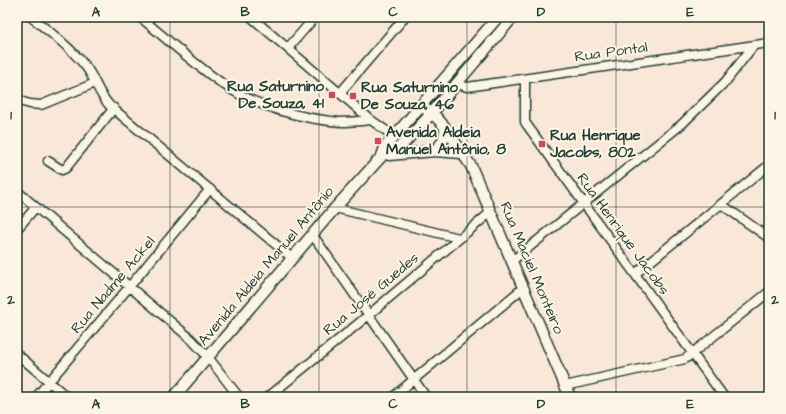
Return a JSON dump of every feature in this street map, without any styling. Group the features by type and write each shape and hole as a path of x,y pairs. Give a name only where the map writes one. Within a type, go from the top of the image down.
{"street":[{"path":"31,17 78,58 90,72 103,98 292,258"},
{"path":"140,17 224,85 240,95 278,110 312,117 340,122 371,120"},
{"path":"251,17 371,120 404,143 430,151"},
{"path":"288,48 315,17"},
{"path":"340,93 405,17"},
{"name":"Avenida Aldeia Manuel Antônio","path":"386,155 386,147 394,137 498,17"},
{"name":"Avenida Aldeia Manuel Antônio","path":"174,397 335,208 386,155 404,143 457,84 513,17"},
{"name":"Rua Pontal","path":"457,84 467,87 769,43"},
{"path":"512,261 682,124 726,81 754,45"},
{"name":"Rua Henrique Jacobs","path":"525,78 525,122 724,397"},
{"path":"17,97 23,102 30,104 42,104 95,83"},
{"name":"Rua Maciel Monteiro","path":"422,106 445,127 471,166 570,397"},
{"path":"48,161 62,170 66,168 114,108"},
{"path":"430,151 442,143 445,138 445,127"},
{"path":"386,155 430,151 462,153"},
{"path":"635,274 769,165"},
{"name":"Rua Nadme Ackel","path":"36,397 210,189"},
{"path":"17,191 130,286 190,339 208,357 239,397"},
{"path":"720,204 769,238"},
{"path":"17,229 36,207"},
{"path":"335,208 460,238"},
{"name":"Rua José Guedes","path":"268,397 492,212"},
{"path":"312,234 426,397"},
{"path":"394,397 523,288"},
{"path":"565,386 685,359 769,292"},
{"path":"17,354 67,397"}],"place":[{"name":"Rua Saturnino De Souza, 41","path":"332,95"},
{"name":"Rua Saturnino De Souza, 46","path":"353,96"},
{"name":"Avenida Aldeia Manuel Antônio, 8","path":"378,141"},
{"name":"Rua Henrique Jacobs, 802","path":"542,144"}]}
